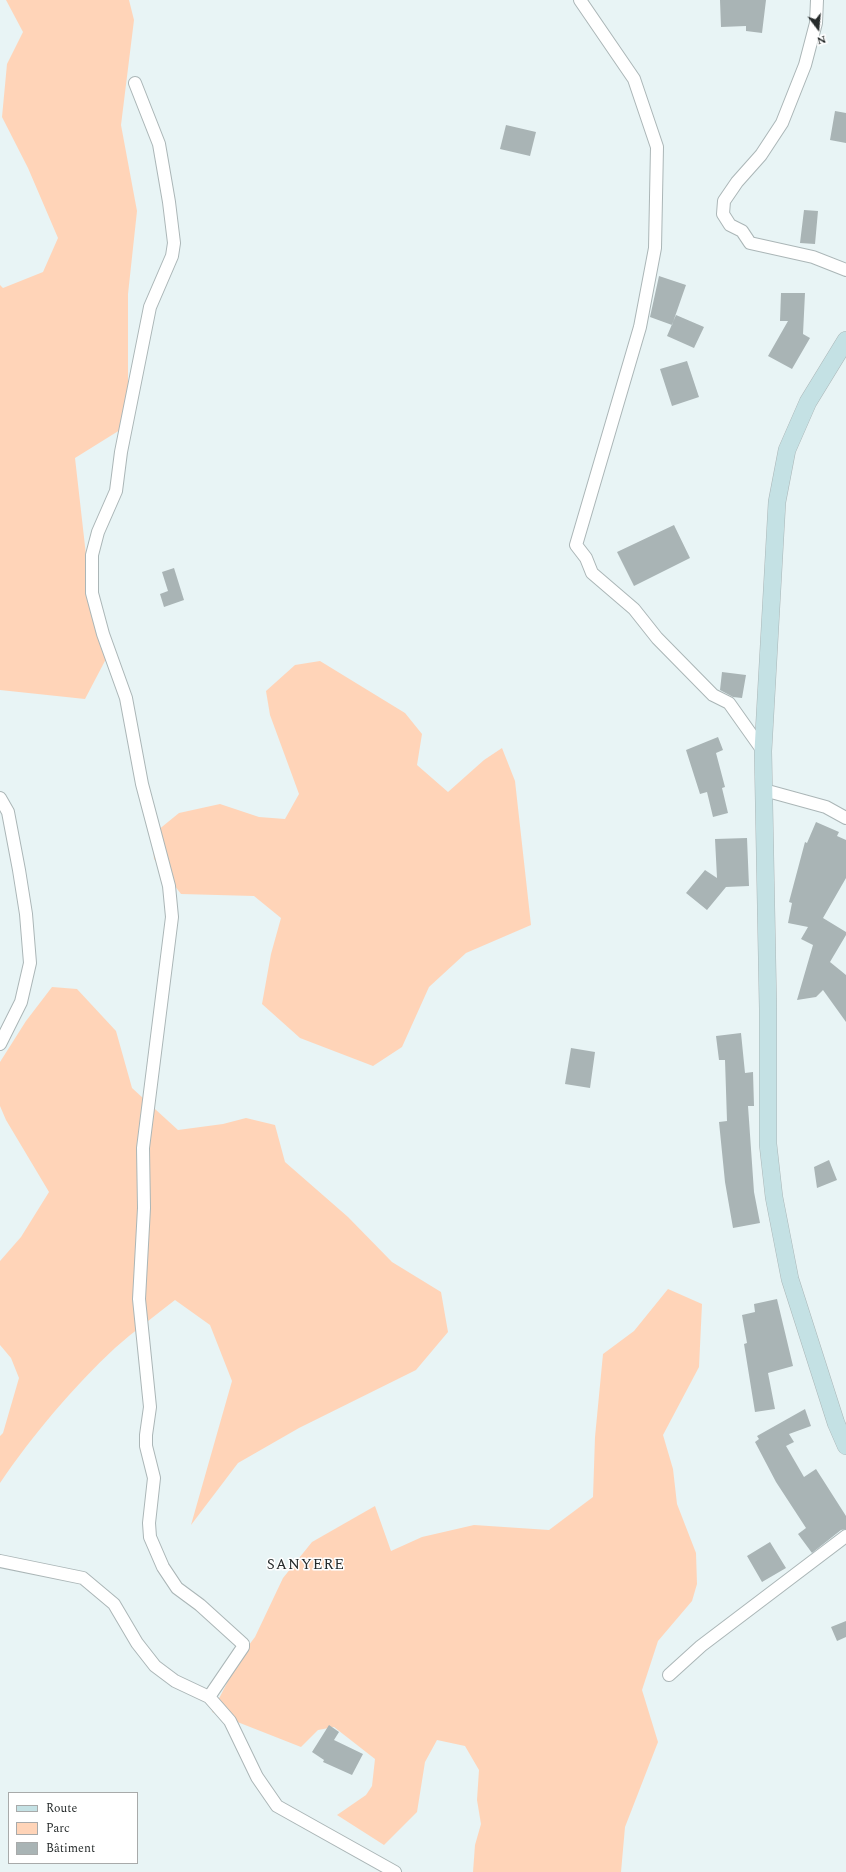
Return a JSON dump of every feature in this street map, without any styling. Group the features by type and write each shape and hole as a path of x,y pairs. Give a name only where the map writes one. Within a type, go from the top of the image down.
{"street":[{"path":"580,0 634,79 657,147 655,248 640,327 576,545 586,558 592,573 634,608 657,638 713,695 729,703 762,751"},
{"path":"817,0 816,23 805,65 782,123 761,155 737,182 724,201 723,214 730,225 742,231 750,243 813,257 846,270"},
{"path":"135,83 159,144 170,202 174,243 172,256 157,286 148,313 121,452 116,491 98,532 92,555 92,593 104,634 126,698 142,784 169,886 172,916 143,1148 144,1208 139,1299 150,1407 146,1435 147,1456 154,1478 149,1523 150,1537 163,1567 177,1588 200,1605 243,1644 243,1647 209,1697"},
{"path":"846,340 808,402 787,450 777,502 762,751 768,1009 768,1144 774,1197 790,1279 836,1423 846,1446"},
{"path":"764,790 826,807 846,818"},
{"path":"0,798 8,812 19,870 26,914 30,963 21,1002 0,1044"},
{"path":"668,1675 701,1646 846,1536"},
{"path":"0,1561 83,1578 114,1604 137,1643 155,1666 175,1681 209,1697 230,1721 257,1777 277,1806 396,1872"}],"green space":[{"path":"6,0 129,0 134,20 121,125 137,211 128,294 128,425 75,458 91,599 107,657 85,699 0,690 0,285 3,288 43,272 58,238 28,168 2,117 7,64 23,32"},
{"path":"320,661 405,713 422,734 417,765 448,792 484,760 502,748 515,781 531,925 466,953 429,987 402,1047 373,1066 300,1038 262,1004 271,954 281,918 254,896 181,894 154,859 152,835 179,813 220,804 259,817 285,819 299,794 270,715 266,691 295,665"},
{"path":"52,987 77,989 116,1031 132,1088 178,1130 223,1124 246,1118 275,1125 285,1162 348,1217 392,1262 441,1292 448,1332 416,1370 299,1428 238,1463 191,1525 232,1381 210,1325 175,1300 122,1342 99,1363 39,1430 0,1483 0,1436 3,1433 19,1378 11,1358 0,1345 0,1261 21,1237 49,1192 6,1120 0,1106 0,1062 26,1021"},
{"path":"668,1289 702,1304 699,1367 663,1435 673,1469 677,1504 696,1553 697,1584 692,1601 658,1641 642,1690 658,1742 625,1827 621,1872 473,1872 475,1845 481,1824 477,1800 479,1770 465,1746 437,1740 425,1762 417,1812 384,1845 337,1815 366,1795 372,1786 375,1759 334,1727 318,1730 301,1747 212,1712 242,1654 255,1637 283,1578 312,1542 375,1506 391,1551 422,1537 474,1525 549,1530 593,1497 595,1437 603,1354 634,1331"}],"building":[{"path":"720,0 766,0 762,33 746,31 746,26 721,27"},
{"path":"835,111 846,113 846,143 830,140"},
{"path":"506,125 536,132 530,156 500,149"},
{"path":"804,210 818,211 815,244 800,243"},
{"path":"659,276 686,285 672,325 650,317"},
{"path":"781,293 805,293 803,334 810,338 792,369 768,356 788,321 780,321"},
{"path":"676,315 704,327 694,348 667,336"},
{"path":"687,361 699,397 672,406 660,369"},
{"path":"674,525 690,558 634,586 617,552"},
{"path":"174,568 184,600 164,607 160,594 168,591 162,572"},
{"path":"722,672 746,675 742,698 733,697 720,690"},
{"path":"718,737 723,750 716,753 725,787 722,788 728,813 713,817 707,792 700,794 686,750"},
{"path":"816,822 839,832 837,836 846,840 846,878 823,918 846,932 846,935 830,962 846,975 846,1022 823,990 816,997 797,1000 813,945 801,939 808,927 788,923 792,903 789,902 805,842 807,843"},
{"path":"747,838 749,886 726,887 707,910 686,893 705,870 717,878 715,839"},
{"path":"741,1033 745,1073 753,1072 754,1106 748,1106 754,1192 760,1223 733,1228 725,1182 719,1122 727,1121 725,1060 719,1060 716,1036"},
{"path":"571,1048 595,1052 590,1088 565,1084"},
{"path":"829,1160 837,1180 817,1188 814,1167"},
{"path":"777,1299 793,1366 768,1373 775,1409 755,1412 744,1344 747,1343 742,1315 755,1312 754,1304"},
{"path":"805,1409 811,1426 789,1434 794,1442 786,1446 804,1477 816,1469 846,1516 846,1529 841,1530 812,1553 798,1534 806,1528 776,1482 755,1442 759,1439 757,1436"},
{"path":"770,1542 786,1568 762,1582 747,1556"},
{"path":"846,1621 846,1637 837,1641 831,1627"},
{"path":"329,1725 339,1732 334,1740 363,1754 352,1775 323,1762 324,1760 312,1752"}],"district":[{"name":"SANYERE","path":"306,1566"}]}
